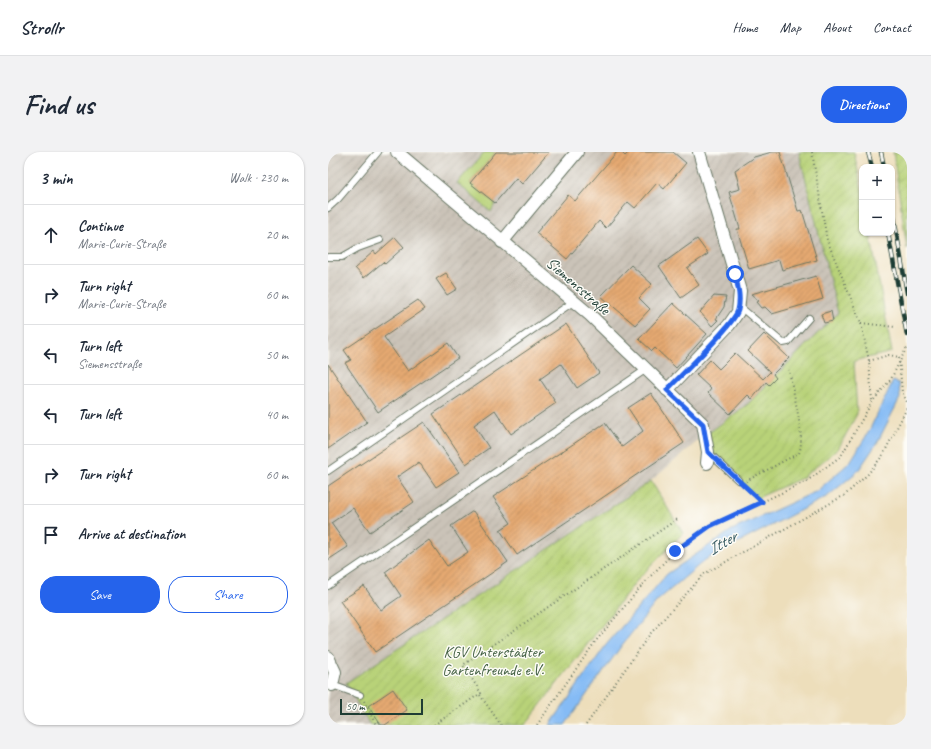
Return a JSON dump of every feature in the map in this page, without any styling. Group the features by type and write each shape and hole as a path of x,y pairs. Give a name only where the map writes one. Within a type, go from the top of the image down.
{"street":[{"name":"Siemensstraße","path":"398,152 502,242 590,315 645,370 703,424 708,457"},
{"path":"502,242 577,152"},
{"path":"667,390 729,325 738,312 739,306 740,291 699,152"},
{"path":"328,657 332,678"}],"lane":[{"path":"328,208 338,199 378,152"},
{"path":"328,257 334,259 342,258 358,248 380,240"},
{"path":"328,471 573,302"},
{"path":"739,306 784,343 788,342 809,318"},
{"path":"328,586 645,370"},
{"path":"708,457 740,482"},
{"path":"332,678 360,695"}],"path":[{"path":"812,152 827,240 861,323 869,361 872,402"},
{"path":"861,323 895,327"},
{"path":"537,725 595,642 644,583 670,556 710,526 807,481 841,456 872,402 891,379 907,347"},
{"path":"869,361 889,355 899,357 902,392 907,402"},
{"path":"762,502 740,482 799,453 801,448 799,427 789,370"},
{"path":"586,725 650,634 704,574 845,495 868,474 883,455 907,408"},
{"path":"501,725 463,666 679,518"},
{"path":"434,725 480,694"},
{"path":"360,695 376,725"}],"shaded area":[{"path":"328,152 799,152 838,313 748,404 699,440 651,481 346,683 370,725 328,725"}],"green space":[{"path":"485,152 496,152 470,183 495,203 491,212 457,183"},
{"path":"799,152 854,152 859,176 859,236 871,236 892,352 854,361 857,414 838,449 802,478 757,498 699,440 748,404 838,313"},
{"path":"893,152 907,152 907,249 895,164"},
{"name":"KGV Unterstädter Gartenfreunde e.V.","path":"651,481 683,533 638,579 525,725 370,725 346,683"}],"water":[{"name":"Itter","path":"893,381 899,383 900,398 877,443 858,471 828,496 705,560 657,601 622,645 565,725 550,725 606,645 667,574 732,530 817,491 850,462 868,433"}],"building":[{"path":"496,152 549,152 522,184 516,178 495,203 470,183"},
{"path":"617,152 621,152 625,156 629,152 673,152 686,163 664,189 657,183 635,208 628,202 606,228 599,221 567,259 536,233 568,195 575,201"},
{"path":"772,152 780,152 798,211 802,210 817,260 782,270 779,260 749,269 737,229 740,229 729,192 740,189 735,170 754,157"},
{"path":"395,237 404,247 385,264 383,262 364,278 355,268 374,251 376,254"},
{"path":"697,239 708,254 687,268 699,285 681,298 659,266"},
{"path":"631,265 652,284 639,298 650,309 635,325 601,296"},
{"path":"446,273 457,289 447,295 436,279"},
{"path":"816,276 823,299 772,314 765,307 761,308 756,302 759,301 751,294"},
{"path":"714,296 726,297 724,307 716,319 718,320 712,326 700,312"},
{"path":"418,300 425,309 384,337 408,371 448,343 458,358 378,412 345,363 351,360 344,350"},
{"path":"673,303 707,334 676,368 655,348 652,351 639,339"},
{"path":"831,311 833,321 824,323 821,314"},
{"path":"566,324 599,373 577,388 561,364 540,379 556,403 511,434 495,410 474,425 489,448 466,464 433,414"},
{"path":"764,334 789,358 773,374 776,378 769,385 766,382 752,399 748,395 730,414 708,393 711,389 696,375 710,360 719,369 735,353 763,379 770,372 748,351"},
{"path":"328,364 367,422 328,449"},
{"path":"651,393 684,443 517,555 500,530 511,523 493,497 605,423 622,447 643,431 628,408"},
{"path":"424,422 459,472 436,487 419,462 397,477 414,502 370,532 353,508 331,523 348,547 328,560 328,486"},
{"path":"473,511 508,562 375,652 340,601 364,586 381,610 401,596 385,572 429,540 447,566 468,552 451,526"},
{"path":"393,689 407,710 385,725 381,725 368,706"}],"railway":[{"path":"868,152 871,164"},
{"path":"881,152 883,164"},
{"path":"895,223 907,293"},
{"path":"889,236 907,335"}],"route":[{"path":"675,551 710,526 762,502 708,452 703,424 667,390 729,325 738,312 740,291 735,274"}]}
